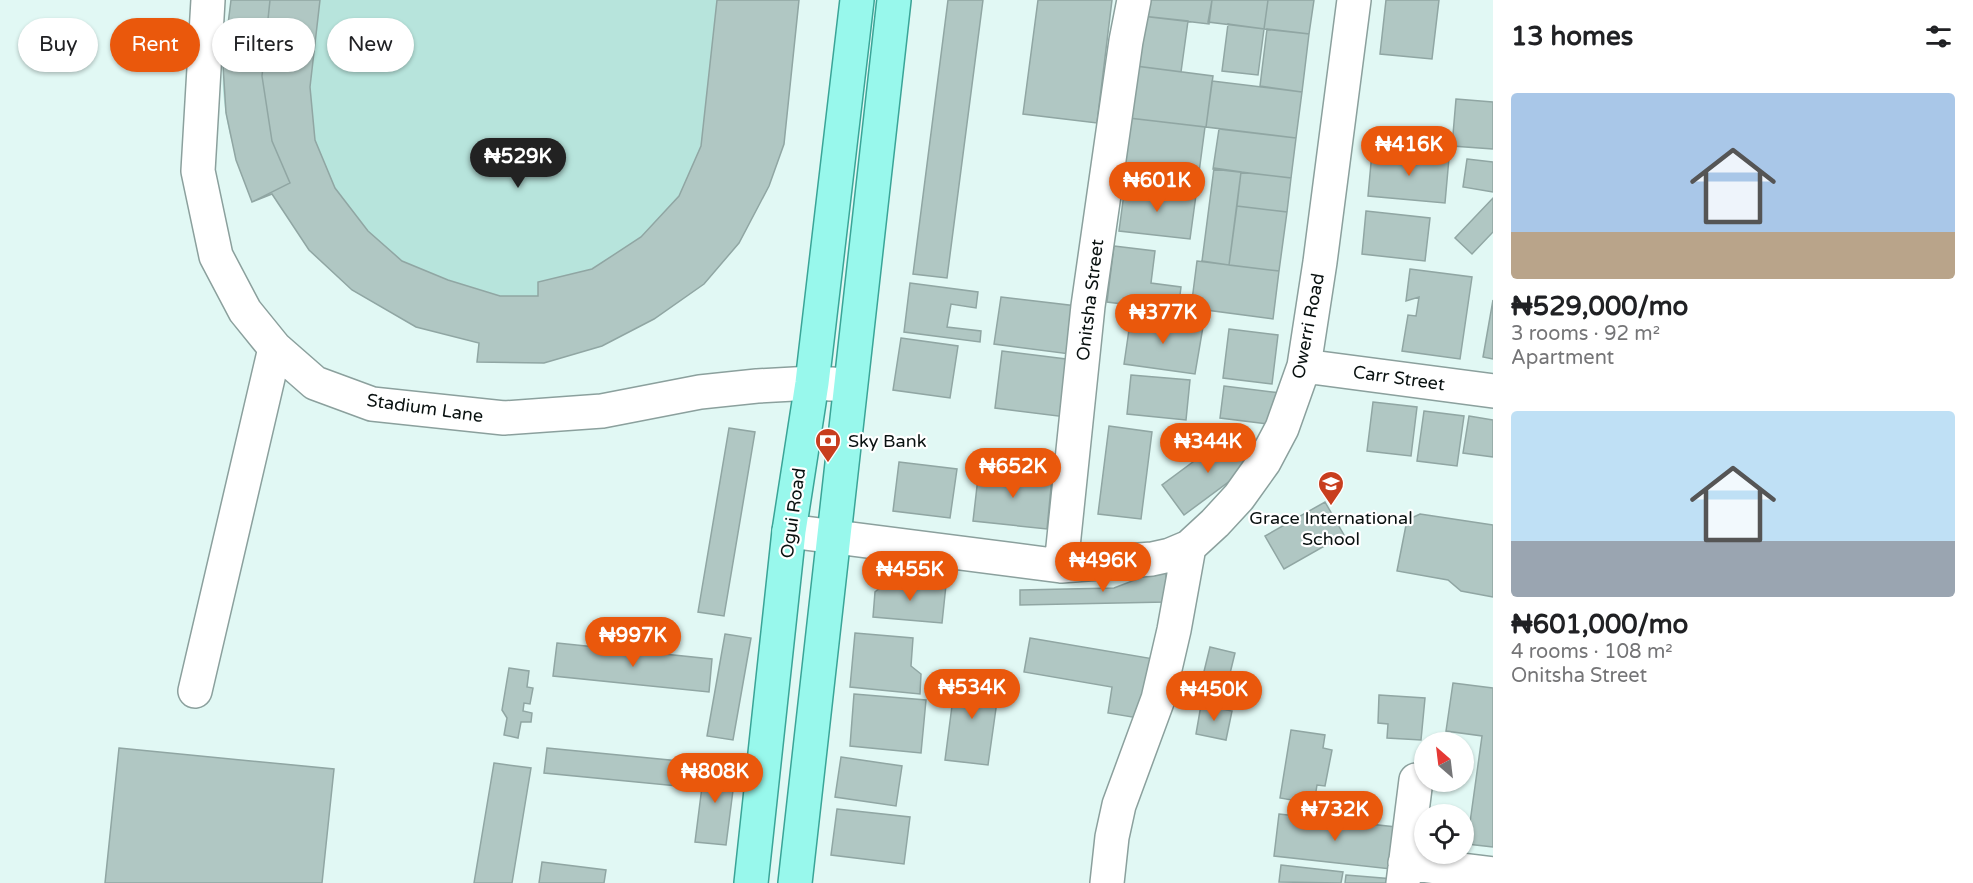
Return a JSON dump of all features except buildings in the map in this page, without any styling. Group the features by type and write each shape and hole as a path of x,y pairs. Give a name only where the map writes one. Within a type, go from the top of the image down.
{"main road":[{"name":"Ogui Road","path":"751,883 789,531 812,383 857,0"},
{"path":"795,883 894,0"}],"street":[{"name":"Stadium Lane","path":"208,0 198,171 216,256 245,311 275,348 315,382 372,404 504,418 602,411 700,392 757,386 812,383 850,385"},
{"name":"Onitsha Street","path":"1061,566 1088,306 1126,41 1134,0"},
{"name":"Owerri Road","path":"789,531 1061,566 1152,559 1189,547 1239,497 1264,462 1282,428 1304,366 1354,0"},
{"path":"195,691 275,348"},
{"name":"Carr Street","path":"1304,366 1493,391"},
{"path":"1107,883 1112,837 1119,806 1158,699 1174,630 1189,547"},
{"path":"1414,792 1404,873 1493,874"}],"green space":[{"path":"231,0 799,0 784,144 769,186 739,243 704,284 654,319 602,346 544,363 477,362 479,343 416,327 352,290 309,250 272,194 252,202 240,169 226,117 223,72 315,72 315,18 228,18"}],"place":[{"name":"Sky Bank","path":"828,464"},
{"name":"Grace International School","path":"1331,507"}]}
